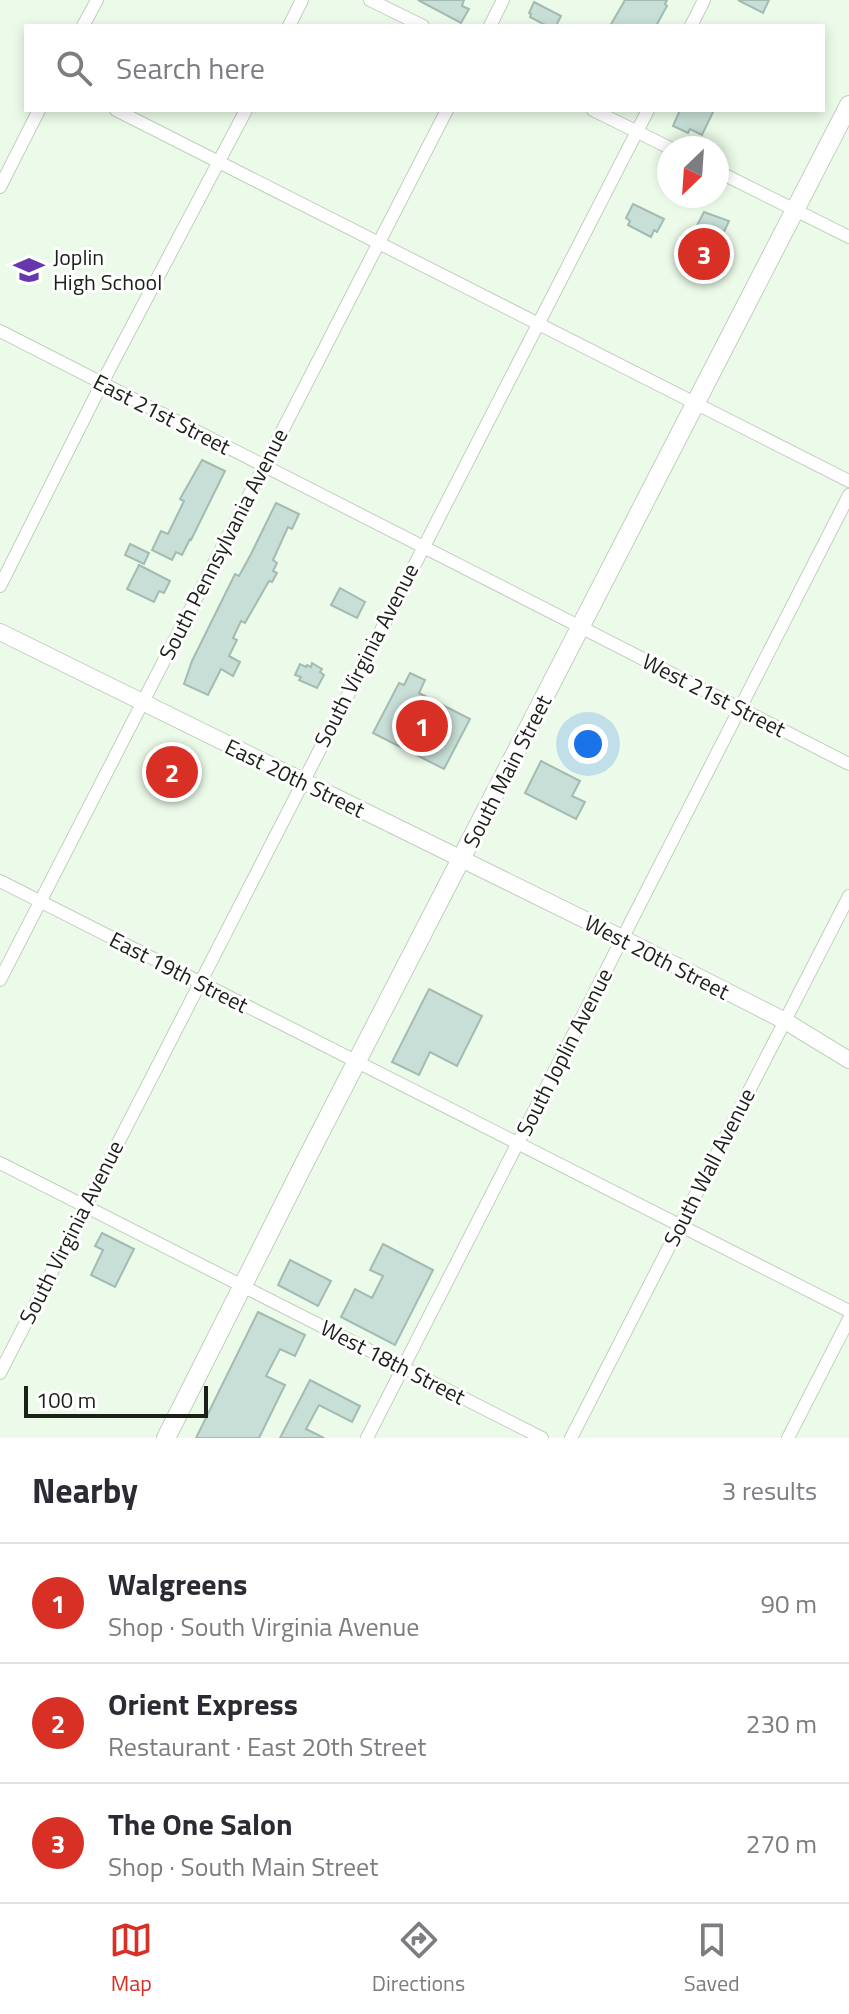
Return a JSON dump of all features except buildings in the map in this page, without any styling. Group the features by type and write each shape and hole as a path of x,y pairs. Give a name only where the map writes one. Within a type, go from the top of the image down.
{"main road":[{"name":"South Main Street","path":"166,1438 849,105"},
{"name":"East 20th Street","path":"0,632 461,861"},
{"name":"West 20th Street","path":"461,861 785,1021 849,1060"}],"street":[{"path":"84,24 97,0"},
{"path":"290,24 302,0"},
{"path":"370,0 419,24"},
{"path":"491,24 503,0"},
{"path":"692,24 704,0"},
{"path":"0,187 38,112"},
{"path":"120,112 849,481"},
{"path":"0,586 102,383 245,112"},
{"name":"South Pennsylvania Avenue","path":"0,980 446,112"},
{"path":"597,112 657,142"},
{"name":"South Virginia Avenue","path":"0,1373 647,112"},
{"path":"729,177 849,237"},
{"name":"East 21st Street","path":"0,331 580,627"},
{"name":"South Joplin Avenue","path":"367,1438 849,495"},
{"name":"West 21st Street","path":"580,627 849,764"},
{"name":"East 19th Street","path":"0,881 849,1311"},
{"name":"South Wall Avenue","path":"571,1438 849,896"},
{"name":"West 18th Street","path":"0,1163 542,1438"},
{"path":"788,1438 849,1319"}],"place":[{"name":"The One Salon","path":"704,254"},
{"name":"Joplin High School","path":"29,270"},
{"name":"Walgreens","path":"422,726"},
{"name":"Orient Express","path":"172,772"}]}
